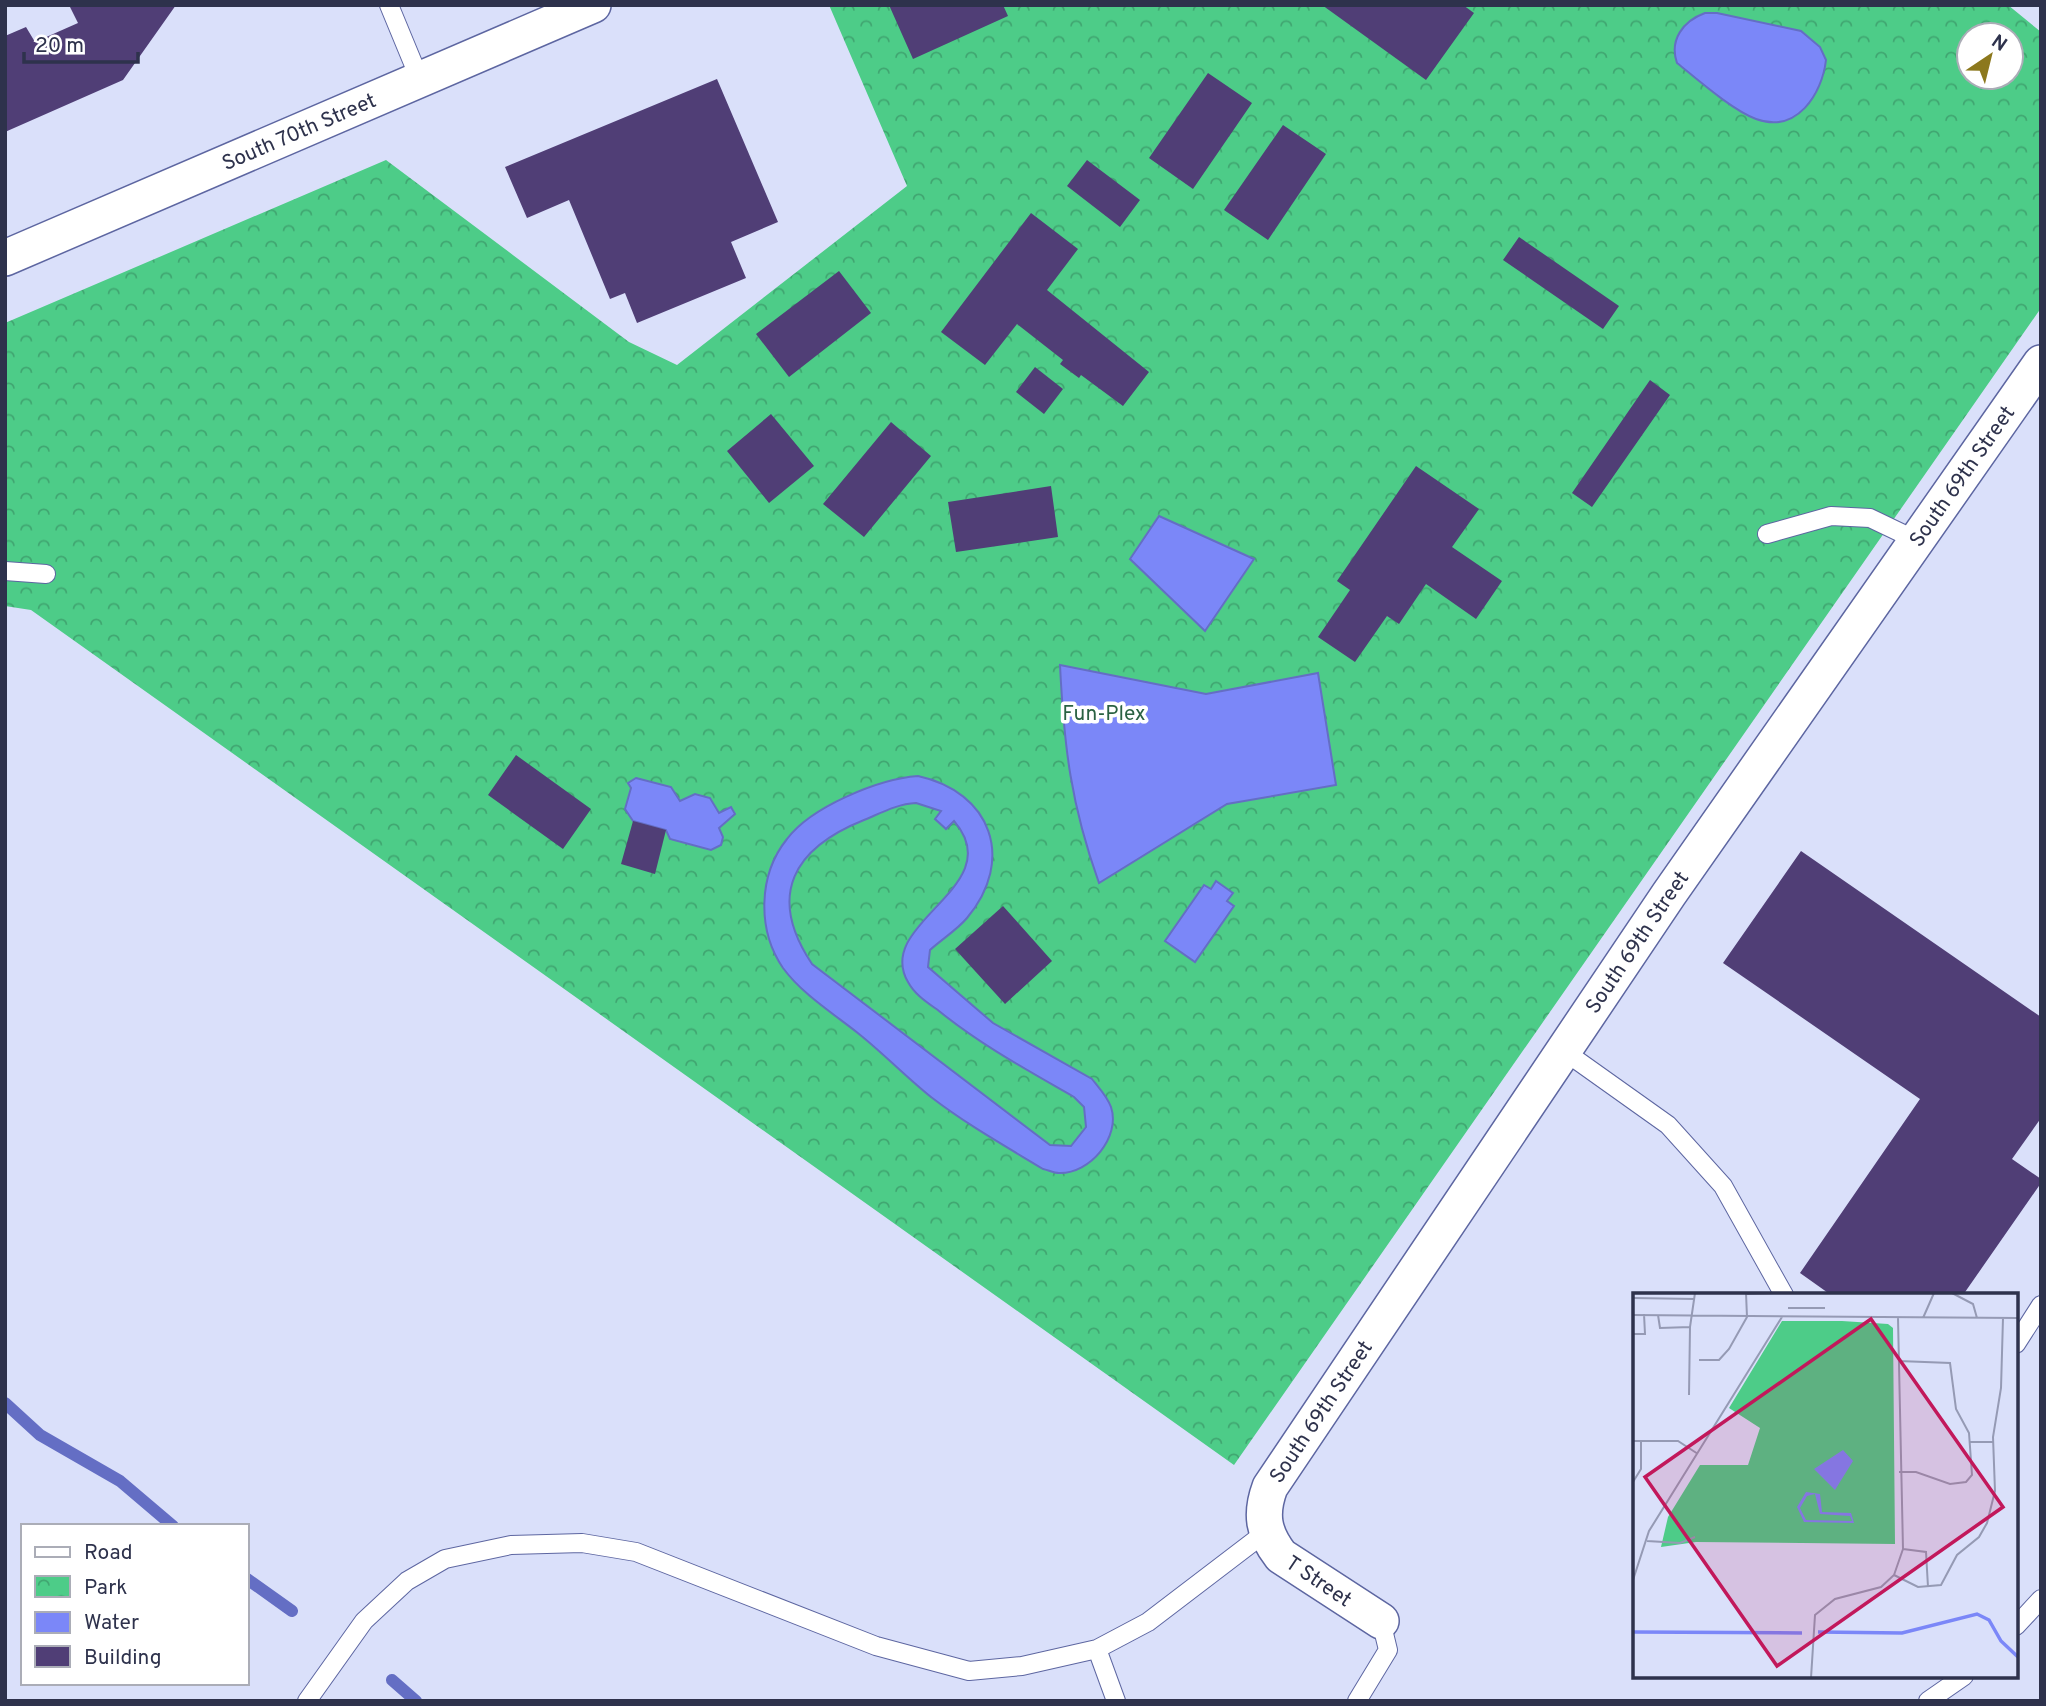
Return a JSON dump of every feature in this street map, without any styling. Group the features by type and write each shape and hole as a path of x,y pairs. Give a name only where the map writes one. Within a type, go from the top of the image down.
{"street":[{"name":"South 70th Street","path":"5,258 593,5"},
{"name":"South 69th Street","path":"1266,1532 1263,1506 1269,1487 1669,894 2039,370"},
{"name":"T Street","path":"1266,1532 1281,1556 1381,1621"}],"lane":[{"path":"388,5 420,80"},
{"path":"1767,534 1831,516 1870,518 1918,541"},
{"path":"5,572 46,574"},
{"path":"1564,1051 1668,1125 1723,1185 1783,1293"},
{"path":"2018,1341 2041,1305"},
{"path":"307,1701 364,1621 407,1580 445,1559 511,1545 582,1543 636,1552 876,1646 970,1671 1022,1666 1097,1649 1148,1622 1266,1532"},
{"path":"2018,1624 2041,1599"},
{"path":"1356,1701 1388,1650 1381,1621"},
{"path":"1097,1649 1116,1701"},
{"path":"1928,1701 1961,1678"}],"green space":[{"name":"Fun-Plex","path":"829,5 2008,5 2041,32 2041,308 1234,1465 31,610 5,606 5,323 386,160 629,342 677,365 907,186"}],"water":[{"path":"1705,13 1717,13 1801,31 1820,47 1826,60 1824,73 1813,98 1805,108 1784,121 1756,119 1726,102 1677,63 1675,47 1680,32 1690,21"},
{"path":"1159,516 1254,559 1205,631 1130,559"},
{"path":"1060,665 1206,694 1318,673 1336,785 1227,804 1099,883 1089,855 1070,776"},
{"path":"918,776 943,784 963,797 979,812 988,831 992,851 990,873 982,896 967,918 930,950 928,967 993,1023 1092,1079 1111,1107 1113,1118 1107,1141 1092,1160 1071,1172 1059,1173 1043,1169 944,1107 809,995 783,968 775,953 765,920 764,903 770,869 787,839 798,827 828,806 865,789","holes":["916,803 941,811 935,819 946,829 954,821 967,844 966,866 955,885 908,941 902,961 908,982 922,998 971,1035 1074,1097 1084,1107 1086,1127 1071,1146 1050,1145 812,964 798,939 791,916 790,895 794,877 805,860 820,845 840,831 902,805"]},
{"path":"636,778 671,787 680,801 695,794 710,798 719,813 731,807 735,814 719,828 723,837 721,845 711,850 670,839 666,830 633,821 625,809 631,788 628,783"},
{"path":"1216,881 1233,893 1227,901 1234,906 1195,962 1165,941 1204,885 1211,889"}],"building":[{"path":"69,5 176,5 123,80 5,132 5,36 26,27 35,42 78,23"},
{"path":"889,5 1003,5 1008,16 913,59"},
{"path":"1322,5 1463,5 1474,13 1426,80"},
{"path":"1208,73 1252,103 1193,189 1149,158"},
{"path":"717,79 778,222 731,242 746,278 637,323 625,293 610,299 569,200 527,218 505,167"},
{"path":"1283,125 1326,154 1268,240 1224,210"},
{"path":"1087,160 1140,200 1120,227 1067,186"},
{"path":"1031,213 1078,249 1047,290 1149,372 1123,406 1081,375 1079,378 1060,364 1063,360 1017,324 985,365 941,332"},
{"path":"1519,237 1619,306 1603,329 1503,260"},
{"path":"839,271 871,313 789,377 756,334"},
{"path":"1035,367 1063,389 1044,414 1016,392"},
{"path":"1650,380 1670,395 1592,507 1572,493"},
{"path":"771,414 814,466 769,503 727,451"},
{"path":"891,422 931,456 864,537 823,504"},
{"path":"1416,466 1479,509 1452,547 1502,581 1476,619 1426,584 1399,624 1387,616 1355,662 1318,637 1350,590 1337,581"},
{"path":"1051,486 1058,537 956,552 948,502"},
{"path":"516,755 591,809 563,849 488,795"},
{"path":"633,821 666,830 655,874 621,864"},
{"path":"1801,851 2041,1017 2041,1118 2012,1159 2041,1179 2041,1183 1964,1293 1828,1293 1800,1273 1920,1099 1723,963"},
{"path":"1003,906 1052,961 1005,1004 955,949"}],"waterway":[{"path":"5,1403 40,1435 120,1481 171,1524"},
{"path":"248,1580 292,1611"},
{"path":"392,1680 416,1701"}]}
